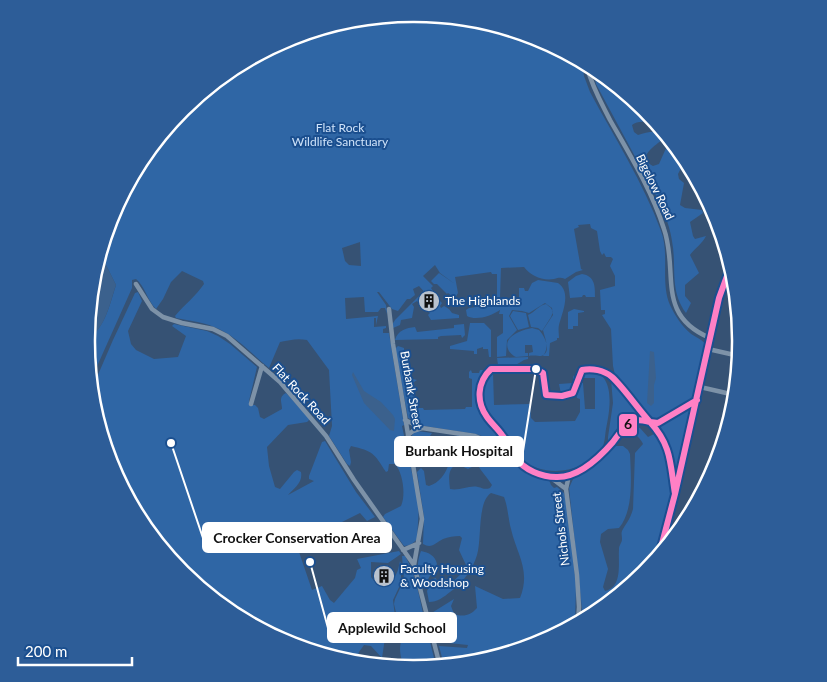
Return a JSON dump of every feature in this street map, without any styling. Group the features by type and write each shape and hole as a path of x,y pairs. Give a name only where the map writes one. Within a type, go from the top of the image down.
{"main road":[{"path":"664,537 676,494 710,338 726,278"}],"street":[{"name":"Bigelow Road","path":"590,76 595,94 644,184 662,222 668,243 672,298 689,325 699,333 710,338"},
{"name":"Flat Rock Road","path":"136,284 157,313 173,321 213,329 222,333 280,382 326,436 354,480 414,565"},
{"name":"Burbank Street","path":"389,309 422,519 414,565"},
{"path":"708,349 731,354"},
{"path":"251,404 262,366"},
{"path":"700,387 727,393"},
{"path":"676,494 666,445 651,424 661,422 697,400"},
{"path":"406,420 422,428 476,436 489,442 531,470 550,477 566,489"},
{"name":"Nichols Street","path":"579,613 566,489 569,476 586,466 604,451 630,423 638,420 651,424"},
{"path":"408,435 412,431 422,428"},
{"path":"550,477 569,476"},
{"path":"403,550 419,542"},
{"path":"414,565 438,659"}],"green space":[{"name":"Flat Rock Wildlife Sanctuary","path":"414,22 455,25 516,39 554,55 583,72 590,92 637,177 661,231 665,249 667,296 670,305 684,327 705,344 693,397 659,419 650,419 615,375 611,329 602,315 605,314 605,310 601,310 600,290 615,286 615,276 610,266 613,259 606,257 604,253 602,255 597,231 591,228 590,224 578,225 579,227 574,229 581,269 583,270 565,279 541,278 533,275 524,267 501,268 500,298 497,297 497,274 492,274 491,272 455,277 458,293 455,298 431,281 439,273 455,284 440,273 435,265 423,276 433,286 431,288 433,291 428,296 419,286 413,289 415,295 407,299 398,311 392,309 379,292 377,292 386,305 387,314 385,308 381,308 378,312 365,312 364,297 345,298 346,319 378,316 376,325 376,318 374,318 374,327 386,326 383,329 383,333 389,333 404,425 402,426 419,506 417,539 411,544 404,546 383,517 385,514 401,506 403,501 403,484 398,468 395,464 389,464 388,471 386,472 369,451 351,446 349,450 350,466 347,464 329,436 332,426 329,370 307,340 297,339 280,342 269,368 239,342 219,329 198,322 176,318 175,316 204,284 203,281 182,271 171,282 156,309 139,282 136,279 132,280 132,288 97,367 95,332 103,322 116,285 105,263 119,219 128,200 149,164 174,131 220,88 254,65 273,55 331,33 393,23","holes":["360,242 361,266 349,265 345,261 342,248"]},
{"path":"595,80 622,100 644,122 632,125 634,132 638,135 654,132 661,141 647,154 648,162 653,166 659,164 666,147 678,164 681,168 678,174 679,179 684,183 680,205 685,208 702,210 703,213 690,222 695,239 706,236 690,255 699,273 685,285 685,296 691,303 686,313 677,296 672,241 660,203"},
{"path":"582,274 592,279 595,297 583,295 582,297 570,298 568,282"},
{"path":"538,280 558,283 564,292 565,303 559,327 559,338 550,343 549,356 543,356 547,346 543,330 553,315 552,308 545,303 529,313 512,310 509,316 517,330 507,340 506,356 497,357 497,337 503,333 503,314 499,314 500,310 488,316 475,318 467,316 466,310 519,301 519,288 524,288 525,291 528,291 532,283"},
{"path":"138,292 142,301 128,331 131,344 136,350 154,359 178,357 186,336 172,326 174,324 207,331 230,344 257,367 249,401 250,405 255,405 258,408 260,417 264,419 282,409 281,398 286,393 310,419 307,422 288,425 267,447 269,466 275,487 280,489 297,470 301,472 301,479 288,495 314,481 309,479 309,476 322,442 325,441 356,492 375,517 367,521 360,513 310,538 298,549 312,590 322,586 330,600 334,603 355,578 357,570 361,568 357,559 399,551 401,554 388,563 371,562 371,577 377,585 394,579 400,561 401,564 401,583 393,600 396,625 393,629 386,631 382,658 371,646 364,645 358,654 331,649 311,643 254,617 220,594 188,566 149,518 119,463 101,403 97,376 135,293"},
{"path":"419,296 423,300 412,304 414,307 412,318 401,320 400,325 393,328 392,325 395,320"},
{"path":"436,297 442,303 441,308 444,306 452,313 459,315 459,318 431,320 428,315 430,313 424,308 429,304 432,307 437,302 434,299"},
{"path":"546,304 553,312 542,331 531,327 528,315"},
{"path":"574,309 584,312 578,313 578,326 568,329 568,312"},
{"path":"513,311 526,313 529,327 518,330 510,316"},
{"path":"470,323 484,323 491,330 491,357 489,357 488,349 483,349 483,347 477,349 477,354 474,354 474,351 450,349 450,346 467,341"},
{"path":"464,324 465,335 462,338 461,335 441,336 438,339 395,340 400,332 408,328 415,327 417,332 454,328 454,325"},
{"path":"532,328 539,330 545,339 547,347 545,354 529,356 529,353 533,352 532,345 525,345 525,353 528,353 528,356 516,357 510,353 507,344 511,337 514,334"},
{"path":"398,346 404,348 405,374 409,378 417,380 414,382 415,408 423,408 424,410 465,409 466,407 472,407 472,379 469,378 469,372 471,370 472,373 479,373 480,370 483,370 478,386 479,405 484,418 503,440 502,444 499,445 490,439 476,434 424,426 408,418 395,349"},
{"path":"528,357 528,359 514,366 500,367 498,365 497,358"},
{"path":"586,371 596,372 603,377 609,392 609,412 602,448 585,463 565,470 543,470 523,461 517,455 505,432 484,405 482,391 487,375 493,373 494,405 530,404 531,418 535,422 575,421 580,412 580,399 577,398 576,394 581,383 583,383 585,409 595,409 595,378 581,378 582,374"},
{"path":"573,375 575,389 569,394 561,394 559,384 573,383"},
{"path":"611,379 640,416 626,423 610,442 608,437 613,403"},
{"path":"690,407 692,408 675,482 671,450 658,427"},
{"path":"630,427 640,428 648,437 656,433 666,449 672,497 660,543 624,580 582,611 569,488 574,477 612,446 623,446 628,450 630,454 631,482 627,512 619,528 608,529 601,534 600,542 608,569 603,587 605,591 611,589 617,580 622,532 633,509 635,453 643,444 638,436 630,432 620,436"},
{"path":"417,431 432,433 430,436 421,437 417,440 417,447 421,452 449,453 454,447 457,435 468,437 468,452 472,467 468,469 457,464 454,466 449,475 450,489 475,487 486,489 492,485 480,469 473,454 473,439 475,437 519,466 544,477 554,488 557,487 564,493 568,511 576,585 575,616 516,643 496,649 442,658 439,646 467,648 468,645 439,642 430,614 454,599 451,606 454,614 463,616 472,613 477,608 475,586 503,599 520,598 523,588 524,571 511,529 504,497 491,493 484,504 477,555 470,571 459,585 448,594 438,600 429,602 427,591 433,579 436,578 440,585 447,587 463,572 466,565 459,550 462,538 460,536 445,538 431,546 423,544 424,517 417,472 421,468 424,471 426,485 429,486 436,483 442,477 449,463 447,460 443,460 415,464 411,439 413,433"},
{"path":"421,551 435,558 437,564 424,586 418,569"},
{"path":"402,556 405,556 412,571 425,621 400,629 394,604 404,580"},
{"path":"427,630 434,659 402,659 400,651 402,639 409,634 426,632"}],"shaded area":[{"path":"105,263 116,285 103,323 95,332 98,299"},
{"path":"650,351 654,352 656,378 654,403 651,406 647,403"},
{"path":"353,372 364,391 381,402 393,415 395,419 394,431 390,430 364,403 352,375"}],"transit line":[{"name":"6","path":"663,538 719,298 726,279"},
{"name":"6","path":"491,369 535,369 543,373 546,395 562,396 573,393 582,370 594,369 602,371 617,382 650,422 639,420 628,425 608,448 588,466 564,476 545,476 528,469 519,462 504,438 483,411 480,399 481,386 486,374 491,369"},
{"name":"6","path":"650,422 658,423 697,400"},
{"name":"6","path":"650,422 666,447 671,464 675,494"}],"place":[{"name":"The Highlands","path":"429,301"},
{"name":"Burbank Hospital","path":"536,369"},
{"name":"Crocker Conservation Area","path":"171,443"},
{"name":"Applewild School","path":"310,562"},
{"name":"Faculty Housing & Woodshop","path":"384,576"}]}
